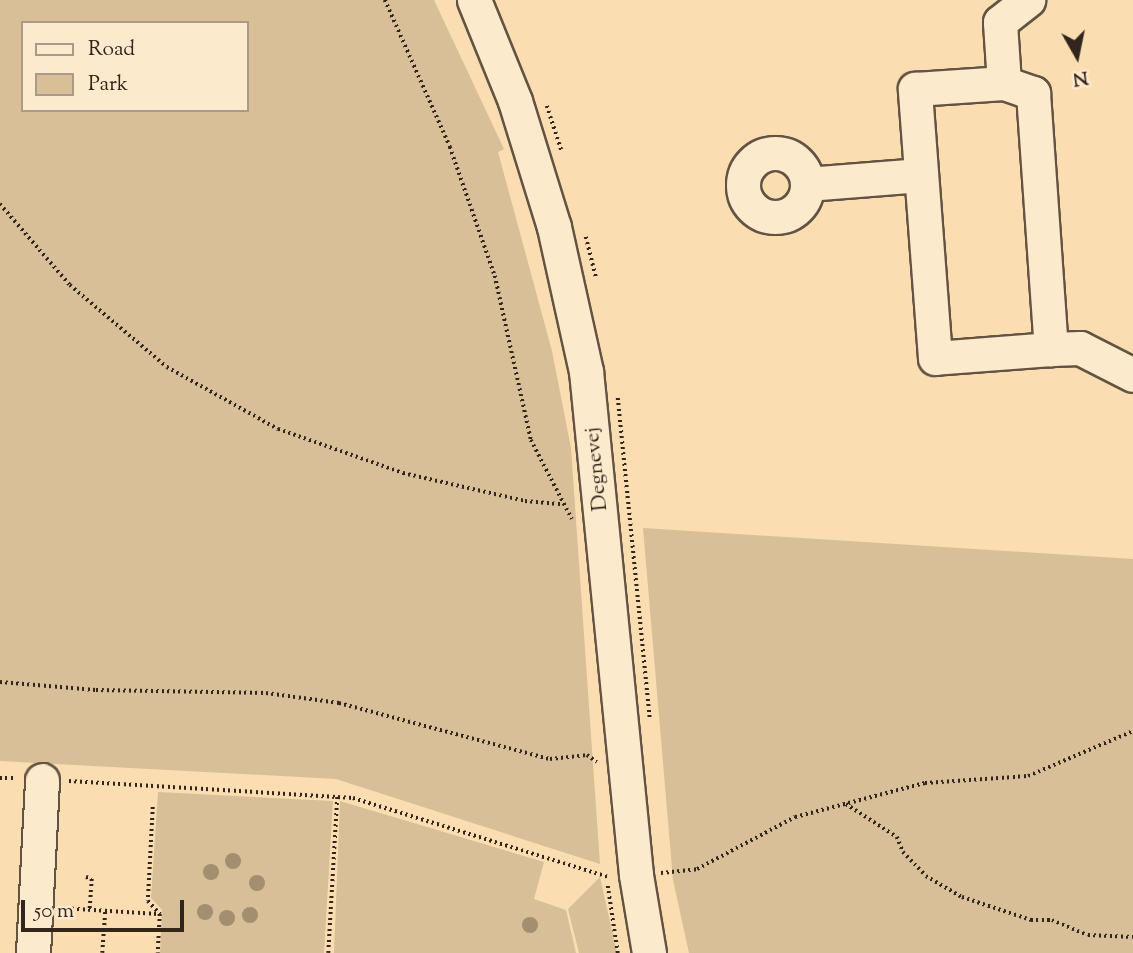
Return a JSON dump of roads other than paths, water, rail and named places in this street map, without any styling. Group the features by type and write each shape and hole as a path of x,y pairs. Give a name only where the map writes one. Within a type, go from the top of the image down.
{"street":[{"name":"Degnevej","path":"474,0 516,101 554,227 586,371 617,872 649,953"},
{"path":"1004,83 1000,22 1028,0"},
{"path":"1051,349 1033,93 1004,83 915,89 935,358 1080,348 1133,375"},
{"path":"807,184 921,175"},
{"path":"33,953 42,780"}]}
